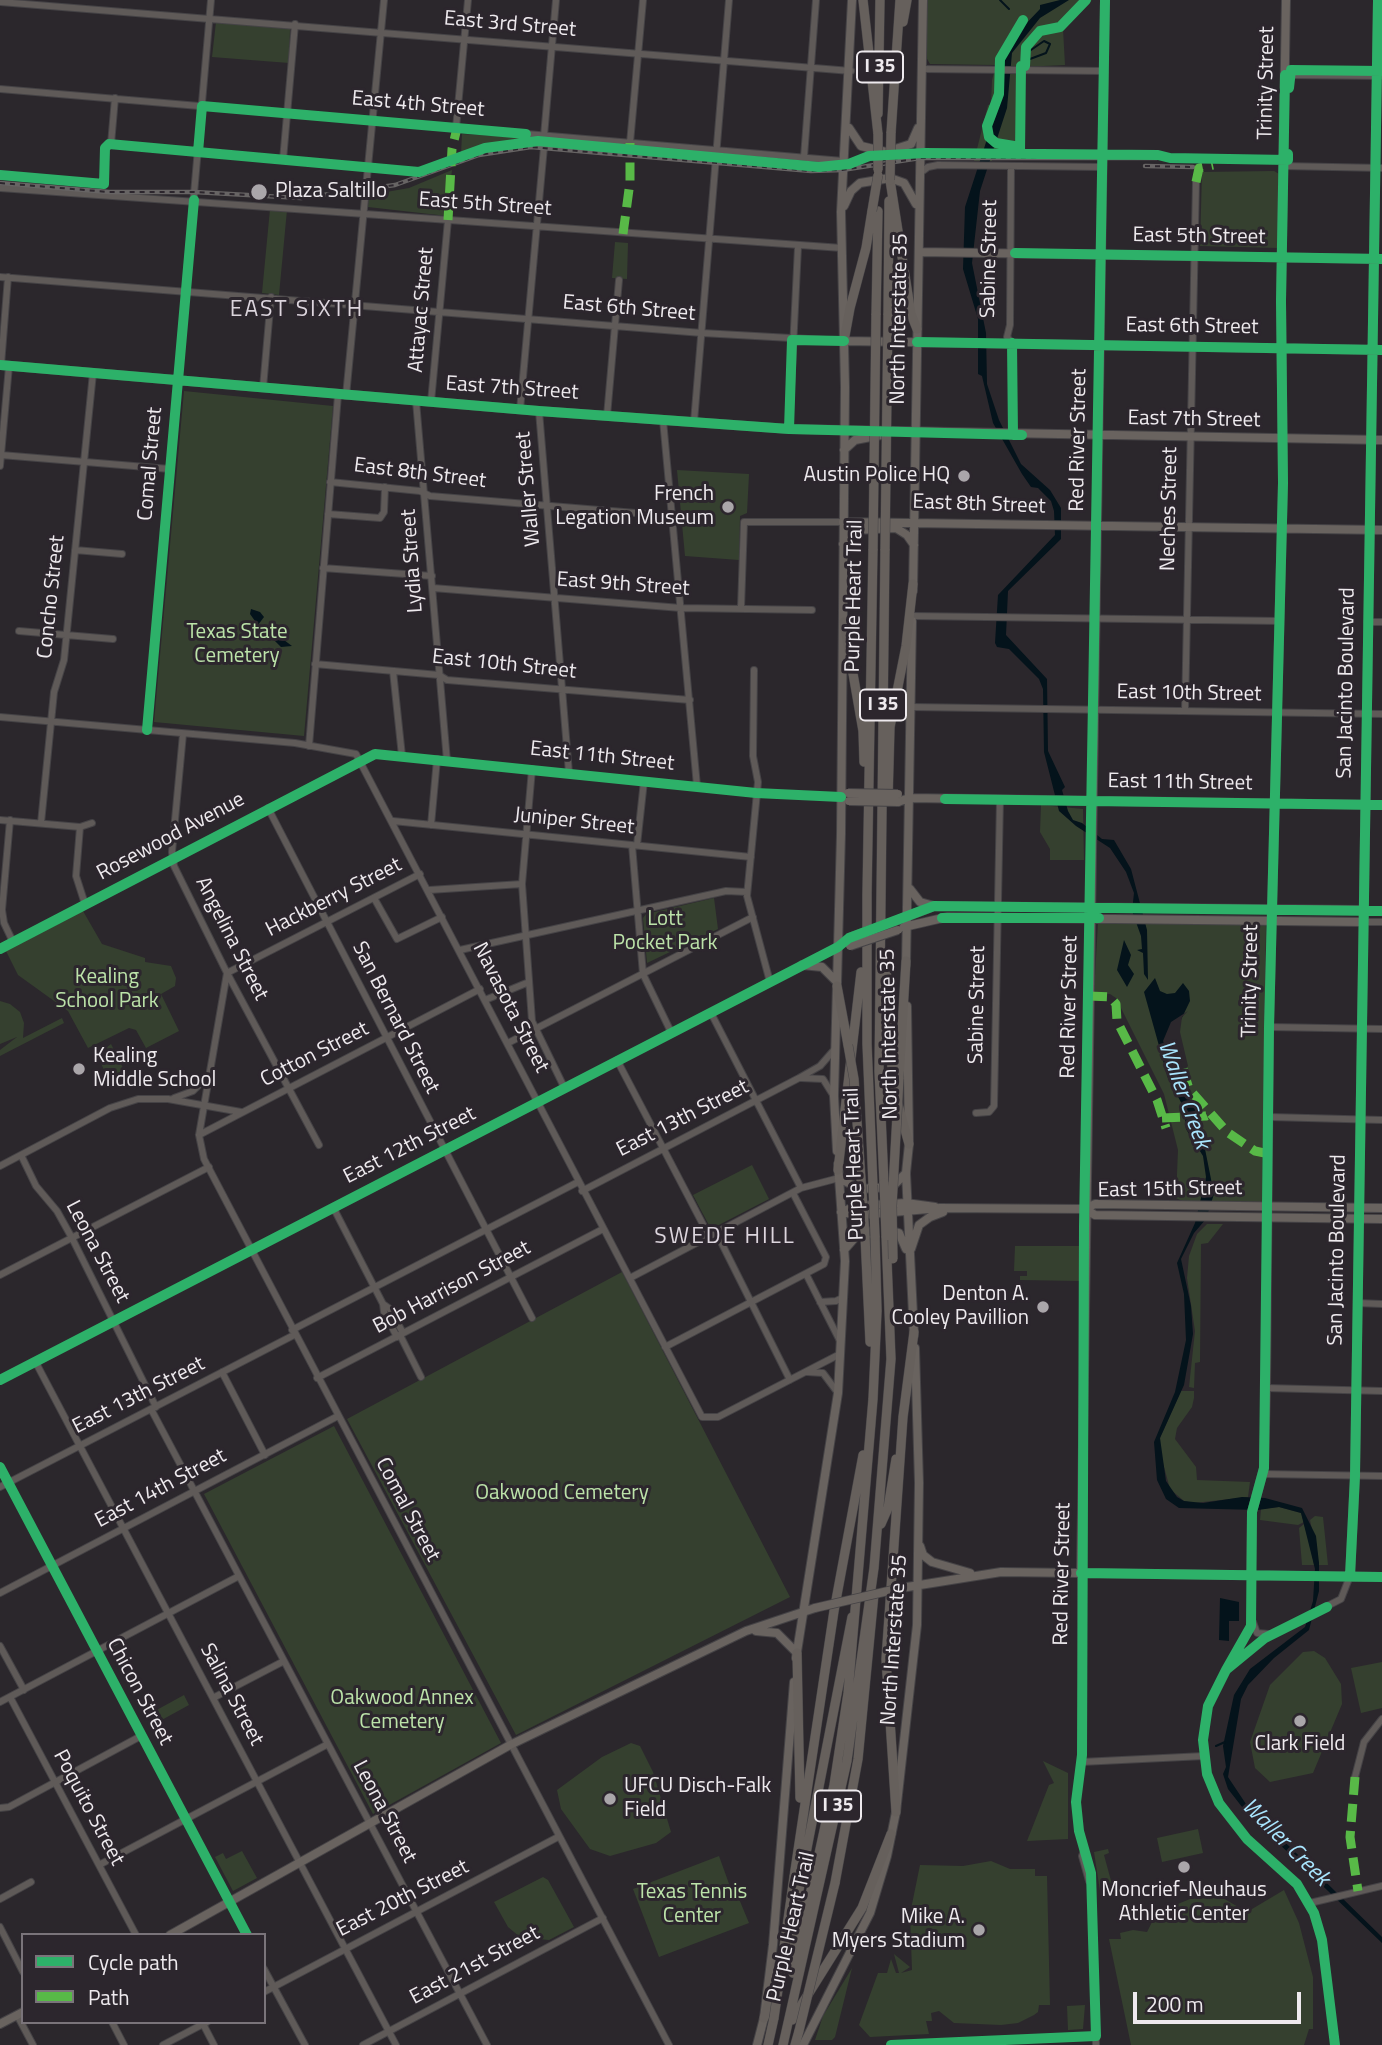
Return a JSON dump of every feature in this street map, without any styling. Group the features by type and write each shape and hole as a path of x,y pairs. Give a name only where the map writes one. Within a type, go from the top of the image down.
{"highway":[{"path":"863,0 878,134"},
{"name":"I 35","path":"875,211 878,175 880,0"},
{"name":"I 35","path":"892,204 891,133 900,0"},
{"path":"895,50 907,0"},
{"path":"892,204 911,314 917,329"},
{"name":"Purple Heart Trail","path":"781,2044 847,1761 874,1568 889,1393 891,1311 880,1071 888,315 892,204"},
{"path":"844,341 875,211"},
{"name":"Purple Heart Trail","path":"798,1878 853,1612 873,1399 877,1311 870,1236 873,1185 867,1044 867,894 876,315 875,211"},
{"path":"882,861 888,807 890,727 906,646 913,584"},
{"path":"844,622 863,732 869,851"},
{"path":"839,1174 860,995 862,928 867,894"},
{"path":"881,894 886,920 893,1086 909,1144"},
{"path":"891,1311 892,1206 906,961"},
{"path":"837,984 854,1079 870,1236"},
{"path":"896,1812 886,1659 903,1433 914,1332"},
{"path":"800,1830 834,1611 871,1423"},
{"path":"878,1532 888,1508 903,1433"},
{"name":"Purple Heart Trail","path":"795,2045 835,1883 858,1759 873,1606 874,1568"},
{"name":"Purple Heart Trail","path":"781,2044 844,1724 855,1630 853,1612"},
{"path":"769,2018 798,1878 800,1830 797,1653"},
{"path":"781,2044 801,2002 862,1908 891,1834"},
{"path":"769,2018 821,1845"},
{"name":"Purple Heart Trail","path":"768,2045 769,2018"}],"main road":[{"path":"757,2045 769,2018 797,1653 838,1393 844,1297 844,1250 834,1097 846,797 843,544 845,429 841,212 848,122 852,0"},
{"name":"North Interstate 35","path":"803,2045 870,1913 891,1834 904,1759 919,1585 918,1422 905,1173 909,1144 903,923 908,884 923,0"},
{"name":"Red River Street","path":"1081,1573 1105,0"},
{"name":"Trinity Street","path":"1251,1574 1252,1522 1263,1474 1266,1388 1269,1027 1282,528 1286,0"},
{"name":"San Jacinto Boulevard","path":"1350,1576 1355,1476 1368,530 1372,350 1378,259 1378,0"},
{"path":"848,122 850,134 860,146 886,152 911,144 921,123"},
{"path":"841,212 850,191 860,183 890,177 900,180 911,190 919,217"},
{"name":"East 5th Street","path":"919,252 1378,259"},
{"name":"East 6th Street","path":"844,341 1382,350"},
{"name":"East 7th Street","path":"3,365 520,410 789,429 845,429 915,434 987,435 1016,432 1189,438 1382,440"},
{"path":"844,450 861,438 905,433"},
{"name":"East 8th Street","path":"843,522 907,520 914,523 1382,530"},
{"path":"843,544 856,530 895,528 902,530 914,545"},
{"name":"East 11th Street","path":"846,797 1382,805"},
{"path":"908,884 915,898 934,906"},
{"name":"East 12th Street","path":"838,947 903,923 934,906 1362,910"},
{"path":"1181,908 1181,920"},
{"name":"East 12th Street","path":"903,923 939,918 1362,922"},
{"path":"802,965 822,967 837,984"},
{"path":"839,1174 860,1189 892,1187 905,1173"},
{"name":"East 15th Street","path":"841,1212 858,1215 906,1208 1085,1209 1095,1205 1218,1211 1269,1217 1382,1219"},
{"name":"East 15th Street","path":"1218,1211 1269,1207 1382,1208"},
{"path":"909,1257 915,1233 925,1220 963,1208"},
{"name":"East 15th Street","path":"1085,1209 1095,1215 1165,1215 1189,1210"},
{"path":"844,1250 864,1231 892,1229 899,1233 909,1257"},
{"path":"918,1533 922,1552 932,1562 974,1574"},
{"path":"174,1933 510,1745 746,1631 815,1608 974,1574 1293,1574 1382,1577"},
{"path":"746,1631 777,1633 797,1653"},
{"path":"0,2024 20,2013"}],"street":[{"name":"Comal Street","path":"147,730 211,0"},
{"path":"309,746 330,482 354,304 384,0"},
{"path":"456,128 468,0"},
{"name":"Waller Street","path":"520,410 536,226 547,138 544,136 556,0"},
{"path":"630,143 643,0"},
{"path":"694,422 729,0"},
{"path":"804,158 816,0"},
{"name":"East 3rd Street","path":"0,2 850,71"},
{"path":"283,160 295,24"},
{"path":"922,69 1104,71"},
{"path":"1285,75 1379,76"},
{"name":"East 4th Street","path":"0,89 843,161"},
{"path":"111,144 115,98"},
{"path":"920,173 928,167 962,165 1102,167"},
{"name":"Sabine Street","path":"1011,166 1007,337 1012,343 1016,432"},
{"path":"1283,166 1378,168"},
{"name":"Neches Street","path":"1185,711 1196,182"},
{"name":"East 5th Street","path":"0,188 186,203 194,200 798,247 842,248"},
{"name":"Attayac Street","path":"431,402 449,220"},
{"path":"789,429 798,247"},
{"path":"0,466 4,277"},
{"name":"East 6th Street","path":"4,277 792,340 844,341"},
{"path":"607,416 619,279"},
{"path":"263,388 271,297"},
{"name":"Concho Street","path":"41,823 54,692 65,660 93,373"},
{"name":"Lydia Street","path":"416,401 447,761"},
{"name":"Waller Street","path":"539,411 569,773"},
{"path":"663,420 697,786"},
{"path":"1,455 170,469"},
{"name":"East 8th Street","path":"330,482 425,494 672,516"},
{"path":"328,514 380,518 383,514 386,487"},
{"name":"East 8th Street","path":"741,608 744,522 843,522"},
{"path":"75,550 122,554"},
{"path":"323,568 432,576"},
{"name":"East 9th Street","path":"433,588 681,608 812,610"},
{"path":"912,616 1280,621"},
{"path":"1367,622 1382,622"},
{"path":"19,631 113,639"},
{"name":"East 10th Street","path":"315,664 439,675 446,680 690,700"},
{"path":"754,670 753,756 758,772 747,892 769,982"},
{"path":"393,671 402,756"},
{"name":"East 10th Street","path":"911,707 1382,714"},
{"name":"East 11th Street","path":"0,717 351,751 361,760 375,754 402,756 757,793 846,797"},
{"name":"Angelina Street","path":"183,734 173,859 227,972 319,1145"},
{"name":"Rosewood Avenue","path":"0,949 361,760"},
{"name":"Navasota Street","path":"361,760 699,1413 706,1419 719,1417 790,1380"},
{"path":"431,825 437,760"},
{"path":"532,769 522,884 529,982 534,1030 564,1087"},
{"path":"644,781 635,845 642,974 671,1032"},
{"name":"Sabine Street","path":"976,1113 989,1112 993,1106 1000,799"},
{"name":"San Bernard Street","path":"268,808 532,1318"},
{"path":"0,820 80,827 92,823"},
{"path":"10,820 2,910 4,923 13,942"},
{"name":"Juniper Street","path":"393,821 751,857"},
{"path":"80,827 76,876 85,904"},
{"name":"Hackberry Street","path":"227,972 420,874"},
{"path":"429,890 522,884"},
{"path":"460,950 726,891 747,892"},
{"path":"374,898 397,939 442,917"},
{"name":"East 12th Street","path":"1362,910 1382,911"},
{"path":"508,1043 753,917"},
{"name":"East 12th Street","path":"1362,922 1382,922"},
{"name":"East 12th Street","path":"0,1380 838,947"},
{"name":"Comal Street","path":"227,972 203,1106 199,1135 201,1152 317,1378 669,2045"},
{"path":"485,1000 529,982"},
{"name":"Cotton Street","path":"199,1135 480,989"},
{"path":"222,999 238,992"},
{"path":"710,1013 802,1188"},
{"path":"1269,1027 1382,1029"},
{"name":"East 13th Street","path":"582,1191 799,1078 820,1066 835,1048"},
{"path":"617,1060 709,1236"},
{"path":"168,1099 193,1091 209,1074"},
{"path":"799,1078 823,1079 834,1097"},
{"path":"0,1166 110,1108 138,1098 168,1099 241,1112"},
{"path":"1270,1116 1382,1120"},
{"name":"Leona Street","path":"21,1155 36,1186 57,1211 72,1238 194,1491 487,2045"},
{"path":"0,1275 209,1167"},
{"path":"630,1278 802,1188 839,1174"},
{"name":"East 13th Street","path":"0,1488 222,1373 374,1287 578,1182"},
{"path":"665,1347 826,1261 793,1193"},
{"path":"333,1207 383,1304 390,1308 421,1377"},
{"name":"Bob Harrison Street","path":"317,1378 603,1229"},
{"path":"716,1232 790,1380 841,1354"},
{"path":"806,1274 841,1342"},
{"path":"820,1302 836,1301 844,1297"},
{"path":"1357,1303 1382,1304"},
{"name":"Salina Street","path":"34,1361 396,2045"},
{"path":"806,1372 823,1373 838,1393"},
{"path":"222,1373 265,1455"},
{"path":"1266,1388 1382,1391"},
{"name":"East 14th Street","path":"0,1593 338,1416"},
{"name":"Chicon Street","path":"0,1467 246,1933"},
{"path":"1263,1474 1382,1476"},
{"name":"Red River Street","path":"1081,1573 1082,1762 1076,1802 1084,1851 1082,1856 1090,1882 1097,2045"},
{"name":"Trinity Street","path":"1226,1670 1247,1636 1252,1617 1251,1574"},
{"path":"0,1702 239,1576"},
{"name":"San Jacinto Boulevard","path":"1335,2045 1322,1940 1310,1903 1289,1876 1256,1848 1231,1821 1213,1790 1204,1756 1205,1717 1212,1695 1226,1670 1265,1638 1341,1599 1350,1576"},
{"path":"1252,1617 1256,1633 1277,1632"},
{"path":"0,1646 24,1690"},
{"path":"213,1698 284,1661"},
{"name":"Poquito Street","path":"10,1697 135,1933"},
{"path":"1355,1777 1364,1742 1382,1718"},
{"path":"0,1808 9,1807 141,1736"},
{"path":"99,1865 328,1744"},
{"path":"1082,1762 1204,1756"},
{"name":"East 20th Street","path":"266,1991 558,1837"},
{"path":"0,1899 31,1882"},
{"path":"1310,1903 1382,1886"},
{"name":"East 21st Street","path":"363,2045 603,1918"},
{"path":"0,1927 21,1968"},
{"path":"266,1973 305,2045"},
{"path":"24,2024 33,2045"},
{"path":"113,2024 124,2045"},
{"path":"163,2045 202,2024"},
{"path":"204,2024 214,2045"},
{"path":"891,2045 1096,2036"}],"green space":[{"path":"927,0 1092,0 1063,29 1065,65 1023,67 1022,151 1000,151 999,155 993,155 992,161 974,161 988,105 991,105 992,80 996,65 930,64 926,57"},
{"path":"216,22 290,29 289,63 212,57"},
{"path":"462,134 534,139 500,143 461,154"},
{"path":"452,170 447,216 368,207 369,195 409,188"},
{"path":"1274,171 1281,175 1278,248 1200,246 1202,172"},
{"path":"270,209 287,210 279,295 262,293"},
{"path":"615,242 628,243 627,279 612,278"},
{"name":"Texas State Cemetery","path":"184,391 333,406 304,736 154,722"},
{"path":"677,470 749,474 747,513 740,516 739,560 685,556"},
{"path":"1041,805 1083,809 1084,860 1050,860 1050,849 1040,832"},
{"name":"Lott Pocket Park","path":"714,898 718,929 647,963 643,918 646,914"},
{"name":"Kealing School Park","path":"83,911 102,944 145,958 145,962 171,966 176,978 175,986 161,994 179,1031 146,1048 136,1030 129,1028 88,1048 68,1011 18,975 6,951"},
{"path":"1098,923 1266,925 1262,1202 1182,1201 1176,1198 1178,1150 1164,1094 1116,998 1110,994 1094,993"},
{"path":"0,1001 10,1004 20,1012 24,1023 23,1038 62,1018 64,1023 0,1056 0,1050 17,1037 0,1044"},
{"path":"111,1044 124,1070 113,1076 110,1070 105,1072 97,1055"},
{"path":"752,1165 769,1199 711,1229 693,1195"},
{"path":"1207,1224 1223,1224 1208,1243 1201,1244 1200,1362 1195,1363 1194,1388 1189,1387 1195,1331 1187,1278 1189,1256 1197,1234"},
{"path":"1015,1246 1080,1246 1080,1281 1020,1280 1020,1276 1027,1276 1027,1271 1014,1271"},
{"name":"Oakwood Cemetery","path":"622,1272 790,1597 516,1735 347,1419"},
{"path":"1181,1391 1194,1391 1194,1398 1192,1407 1177,1428 1175,1439 1196,1467 1197,1480 1250,1482 1248,1497 1194,1503 1184,1501 1170,1489 1160,1452 1160,1438"},
{"name":"Oakwood Annex Cemetery","path":"334,1426 501,1743 373,1814 204,1494"},
{"path":"1279,1507 1301,1513 1304,1522 1298,1525 1260,1520 1261,1509"},
{"path":"1315,1516 1323,1517 1328,1565 1319,1565 1310,1520"},
{"path":"1304,1524 1314,1565 1302,1565 1299,1528"},
{"path":"1314,1651 1325,1658 1341,1684 1342,1704 1313,1773 1270,1782 1255,1768 1250,1742 1270,1685 1303,1652"},
{"path":"1382,1662 1382,1708 1361,1713 1351,1668"},
{"path":"184,1695 189,1705 158,1722 153,1712"},
{"name":"UFCU Disch-Falk Field","path":"631,1743 640,1746 653,1772 671,1832 656,1843 610,1856 590,1849 561,1809 557,1790 602,1757"},
{"path":"1043,1761 1068,1773 1068,1839 1027,1841 1049,1785 1054,1783"},
{"path":"1198,1829 1203,1853 1162,1862 1157,1838"},
{"path":"1108,1849 1109,1853 1104,1855 1113,1888 1100,1891 1094,1852"},
{"path":"242,1851 257,1878 233,1891 215,1857 223,1853 226,1859"},
{"name":"Texas Tennis Center","path":"719,1856 733,1895 737,1894 749,1923 659,1957 633,1889"},
{"name":"Mike A. Myers Stadium","path":"991,1861 1010,1869 1035,1869 1035,1876 1047,1876 1050,2005 1039,2005 1038,2012 1018,2023 1001,2025 954,2023 939,2011 931,2013 932,2021 926,2021 929,2034 870,2037 859,2025 878,1973 887,1973 891,1959 896,1973 899,1973 894,1954 910,1967 901,1973 912,1970 910,1914 920,1865 963,1866"},
{"path":"543,1877 548,1880 574,1927 549,1940 520,1937 508,1927 494,1902"},
{"path":"1284,1890 1299,1923 1313,1977 1313,2029 1309,2029 1304,2045 1131,2045 1109,1939 1121,1939 1120,1933 1133,1930 1147,1932 1154,1918 1163,1910 1190,1899 1221,1897 1247,1912"},
{"path":"852,1968 835,2037 832,2040 815,2040 823,2016"},
{"path":"1085,2005 1083,2029 1068,2030 1067,2006"}],"water":[{"path":"1069,0 1040,18 1012,53 1007,108 980,191 972,263 986,333 987,384 999,420 1021,464 1050,490 1061,508 1061,539 1008,591 1006,635 1047,679 1048,751 1065,787 1062,790 1068,811 1073,820 1082,823 1102,839 1114,840 1131,869 1147,930 1148,980 1144,974 1143,953 1137,950 1142,949 1141,936 1132,911 1134,893 1126,872 1110,848 1076,826 1059,811 1044,752 1043,689 1039,679 1009,649 997,647 995,643 998,595 1055,535 1054,511 1051,501 1038,488 1031,487 993,423 982,376 978,374 978,319 963,269 965,207 1001,96 1002,59 1019,31 1040,9 1040,5"},
{"path":"251,609 260,612 264,617 258,625 259,633 276,634 292,646 281,647 271,637 255,636 252,632 255,621 250,614"},
{"path":"1124,940 1131,955 1128,965 1134,974 1127,987 1117,970"},
{"name":"Waller Creek","path":"1155,978 1160,991 1167,994 1175,993 1183,983 1189,991 1190,1001 1178,1026 1181,1068 1188,1097 1198,1114 1214,1194 1206,1219 1194,1233 1181,1259 1191,1306 1193,1334 1184,1385 1160,1438 1166,1481 1177,1497 1184,1501 1203,1503 1242,1497 1265,1498 1302,1508 1316,1536 1319,1563 1319,1591 1309,1630 1274,1658 1248,1685 1241,1699 1228,1777 1246,1804 1382,1937 1382,1943 1246,1812 1228,1789 1223,1774 1226,1767 1223,1746 1234,1695 1250,1669 1305,1627 1313,1601 1315,1569 1301,1513 1279,1507 1258,1510 1179,1508 1166,1499 1157,1480 1154,1442 1175,1392 1186,1340 1184,1294 1177,1263 1195,1223 1206,1177 1203,1156 1186,1129 1184,1108 1168,1078 1144,992"},
{"path":"1220,1598 1239,1602 1239,1621 1229,1621 1229,1641 1219,1640"}],"pier":[{"path":"1188,1011 1182,1017 1180,1032 1188,1066 1185,1070 1172,1063 1163,1041 1171,1022"}],"waterway":[{"path":"1000,0 1009,9"},
{"path":"1028,52 1044,41 1050,44 1046,53 1030,59"},
{"path":"1216,1746 1225,1742"}],"railway":[{"path":"0,183 109,192 194,192 301,198 395,185 479,155 531,147 811,171 842,170 920,158 1157,158"},
{"path":"1145,166 1193,167"}],"marked path":[{"path":"448,220 452,149 457,128"},
{"path":"623,234 630,182 630,143"},
{"path":"1196,182 1199,168 1213,165"},
{"path":"1089,996 1110,997 1116,1004 1117,1021 1157,1100 1166,1128"},
{"path":"1183,1069 1189,1089 1227,1132 1255,1151 1269,1154"},
{"path":"1162,1118 1206,1116 1213,1113"},
{"path":"1355,1777 1350,1837 1358,1891"}],"cycle path":[{"path":"1020,153 1021,66 1025,66 1026,47 1040,31 1060,27 1086,0"},
{"path":"891,2045 1096,2036 1091,1873 1079,1831 1076,1802 1082,1755 1084,1226 1105,0"},
{"path":"1350,1576 1355,1476 1378,0"},
{"path":"1014,146 996,143 989,137 987,126 999,94 1000,59 1023,20"},
{"path":"1289,88 1291,70 1382,71"},
{"path":"1226,1670 1251,1626 1252,1512 1264,1468 1269,1027 1283,483 1281,301 1285,75"},
{"path":"198,152 202,106 526,134"},
{"path":"0,175 104,184 105,148 109,144 419,172 485,148 538,141 819,167 849,164 869,156 925,153 1158,155 1170,158 1288,160 1288,154"},
{"path":"147,730 194,200"},
{"path":"1015,253 1382,259"},
{"path":"789,429 792,340 844,341"},
{"path":"917,342 1382,350"},
{"path":"1012,343 1013,435"},
{"path":"0,365 539,411 789,429 1022,435"},
{"path":"0,949 375,754 756,793 841,797"},
{"path":"945,799 1382,805"},
{"path":"0,1380 838,947 849,938 934,906 1382,911"},
{"path":"942,918 1099,918"},
{"path":"0,1467 246,1933"},
{"path":"1081,1573 1382,1577"},
{"path":"1327,1607 1265,1638 1226,1670 1208,1706 1203,1740 1207,1774 1219,1803 1247,1839 1297,1884 1314,1913 1322,1940 1335,2045"}],"place":[{"name":"Plaza Saltillo","path":"259,192"},
{"name":"Austin Police HQ","path":"964,476"},
{"name":"French Legation Museum","path":"728,507"},
{"name":"Kealing Middle School","path":"79,1069"},
{"name":"Denton A. Cooley Pavillion","path":"1043,1307"},
{"name":"Clark Field","path":"1300,1721"},
{"name":"UFCU Disch-Falk Field","path":"610,1799"},
{"name":"Moncrief-Neuhaus Athletic Center","path":"1184,1867"},
{"name":"Mike A. Myers Stadium","path":"979,1930"}],"district":[{"name":"EAST SIXTH","path":"297,310"},
{"name":"SWEDE HILL","path":"725,1237"}]}
